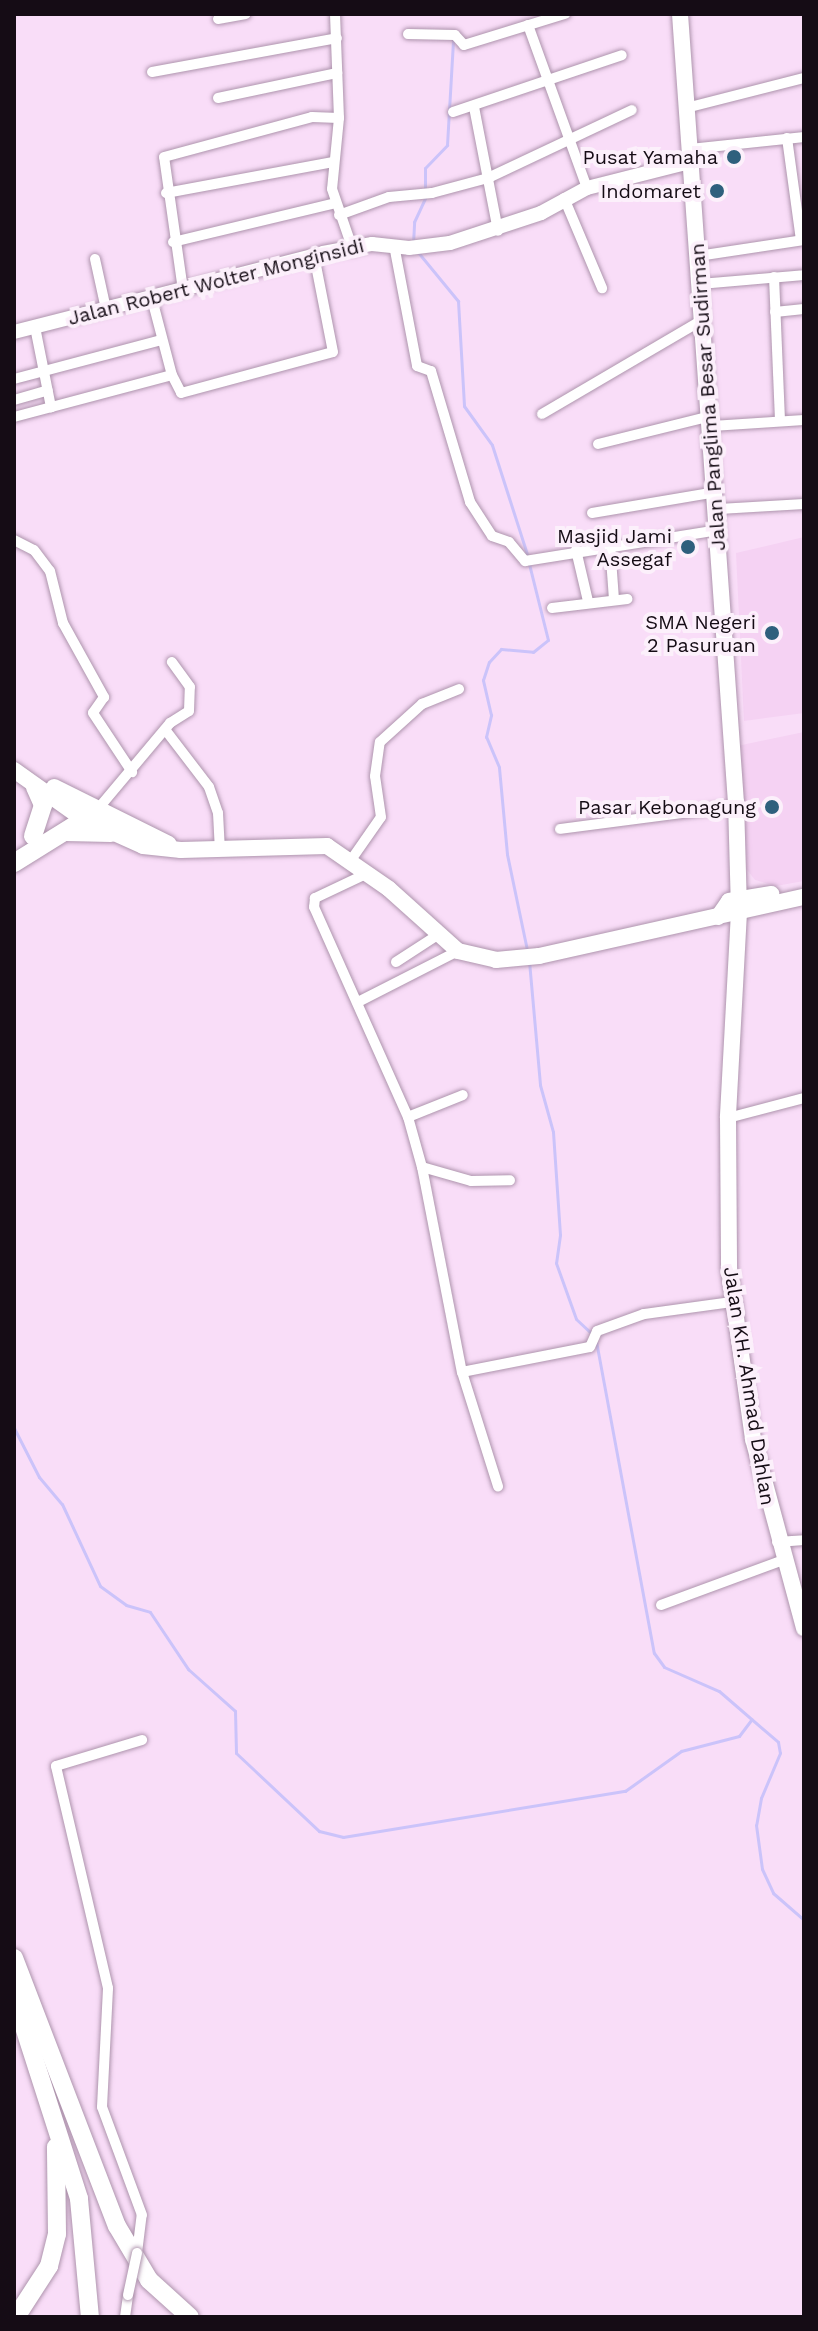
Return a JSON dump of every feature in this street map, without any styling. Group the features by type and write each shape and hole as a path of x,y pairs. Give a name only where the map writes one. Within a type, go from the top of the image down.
{"highway":[{"path":"20,777 43,805 33,836"},
{"path":"14,863 84,812"},
{"path":"14,848 84,812"},
{"path":"59,833 111,833"},
{"path":"14,1958 74,2123 117,2226 149,2280 190,2317"},
{"path":"14,1996 79,2199 90,2317"},
{"path":"16,2317 49,2266 57,2234 54,2115"},
{"path":"74,2123 98,2317"}],"main road":[{"name":"Jalan Panglima Besar Sudirman","path":"680,14 718,500 733,779 731,909"},
{"name":"Jalan Robert Wolter Monginsidi","path":"14,332 314,255 408,247 498,231 587,188 690,155"},
{"path":"20,777 84,812 181,850"},
{"path":"20,777 84,812 111,833 143,846 181,850 316,844 351,860 436,936 458,951 496,960 539,956 804,888"},
{"name":"Jalan Panglima Besar Sudirman","path":"731,909 727,807 733,779"},
{"path":"731,909 804,897"},
{"name":"Jalan KH. Ahmad Dahlan","path":"731,909 728,1118 732,1302 753,1439 777,1542 804,1628"}],"street":[{"path":"218,19 246,14"},
{"path":"335,14 339,118 333,162 335,203 353,250"},
{"path":"408,34 452,34 464,45 565,14"},
{"path":"528,25 571,136 587,188"},
{"path":"152,72 337,38"},
{"path":"453,112 550,83 622,55"},
{"path":"218,98 337,73"},
{"path":"686,108 804,78"},
{"path":"474,107 498,231"},
{"path":"339,215 389,197 432,193 488,178 571,136 632,110"},
{"path":"183,290 166,193 163,160 170,152 312,117 339,118"},
{"path":"690,155 804,137"},
{"path":"698,256 802,240 787,138"},
{"path":"166,193 333,162"},
{"path":"564,198 602,288"},
{"path":"173,242 335,203"},
{"path":"408,247 417,366 431,371 473,509 486,520 490,534 509,542 528,560 576,550 719,530"},
{"path":"152,299 172,375 181,393 333,352 314,255"},
{"path":"95,259 106,309"},
{"path":"700,284 804,275"},
{"path":"774,277 780,421"},
{"path":"775,312 804,309"},
{"path":"542,414 702,320"},
{"path":"35,327 51,407"},
{"path":"14,379 162,340"},
{"path":"14,417 172,375"},
{"path":"14,400 48,390"},
{"path":"598,444 711,421 804,420"},
{"path":"592,513 718,500 804,504"},
{"path":"14,540 34,550 50,571 63,623 104,697 93,713 132,772"},
{"path":"610,545 614,599"},
{"path":"576,550 588,601"},
{"path":"552,608 588,601 627,599"},
{"path":"84,812 132,772 167,732 170,723 187,714 191,705 190,687 172,662"},
{"path":"351,860 381,817 375,776 380,742 422,704 459,689"},
{"path":"167,732 209,787 218,813 220,847"},
{"path":"560,829 727,807"},
{"path":"368,873 322,894 314,903 408,1117 422,1167 462,1372 498,1486"},
{"path":"396,962 436,936"},
{"path":"358,1002 458,951"},
{"path":"408,1117 463,1095"},
{"path":"728,1118 804,1098"},
{"path":"422,1167 471,1181 510,1180"},
{"path":"462,1372 590,1347 594,1337 644,1314 732,1302"},
{"path":"777,1542 804,1540"},
{"path":"661,1605 783,1560"},
{"path":"125,2317 142,2215 102,2107 109,1993 56,1766 142,1740"}],"shaded area":[{"name":"SMA Negeri 2 Pasuruan","path":"804,537 804,713 744,721 736,553"},
{"name":"Pasar Kebonagung","path":"804,732 804,881 776,886 755,880 745,867 737,746"}],"waterway":[{"path":"413,244 414,222 425,198 425,168 447,145 453,40"},
{"path":"417,251 458,301 464,406 492,445 528,557"},
{"path":"527,950 507,854 499,767 486,737 491,715 483,680 489,662 501,649 533,652 548,640 529,564"},
{"path":"529,961 540,1085 553,1132 560,1235 556,1263 576,1319 593,1335"},
{"path":"596,1341 654,1653 664,1667 719,1691 778,1742 780,1753 761,1798 756,1825 762,1869 773,1893 804,1920"},
{"path":"14,1428 39,1477 62,1504 100,1586 126,1605 150,1612 188,1669 235,1711 236,1753 319,1831 343,1837 625,1791 681,1751 739,1736 752,1719"},
{"path":"804,2047 804,2093"}],"place":[{"name":"Pusat Yamaha","path":"734,157"},
{"name":"Indomaret","path":"717,191"},
{"name":"Masjid Jami Assegaf","path":"688,547"},
{"name":"SMA Negeri 2 Pasuruan","path":"772,633"},
{"name":"Pasar Kebonagung","path":"772,807"}]}
